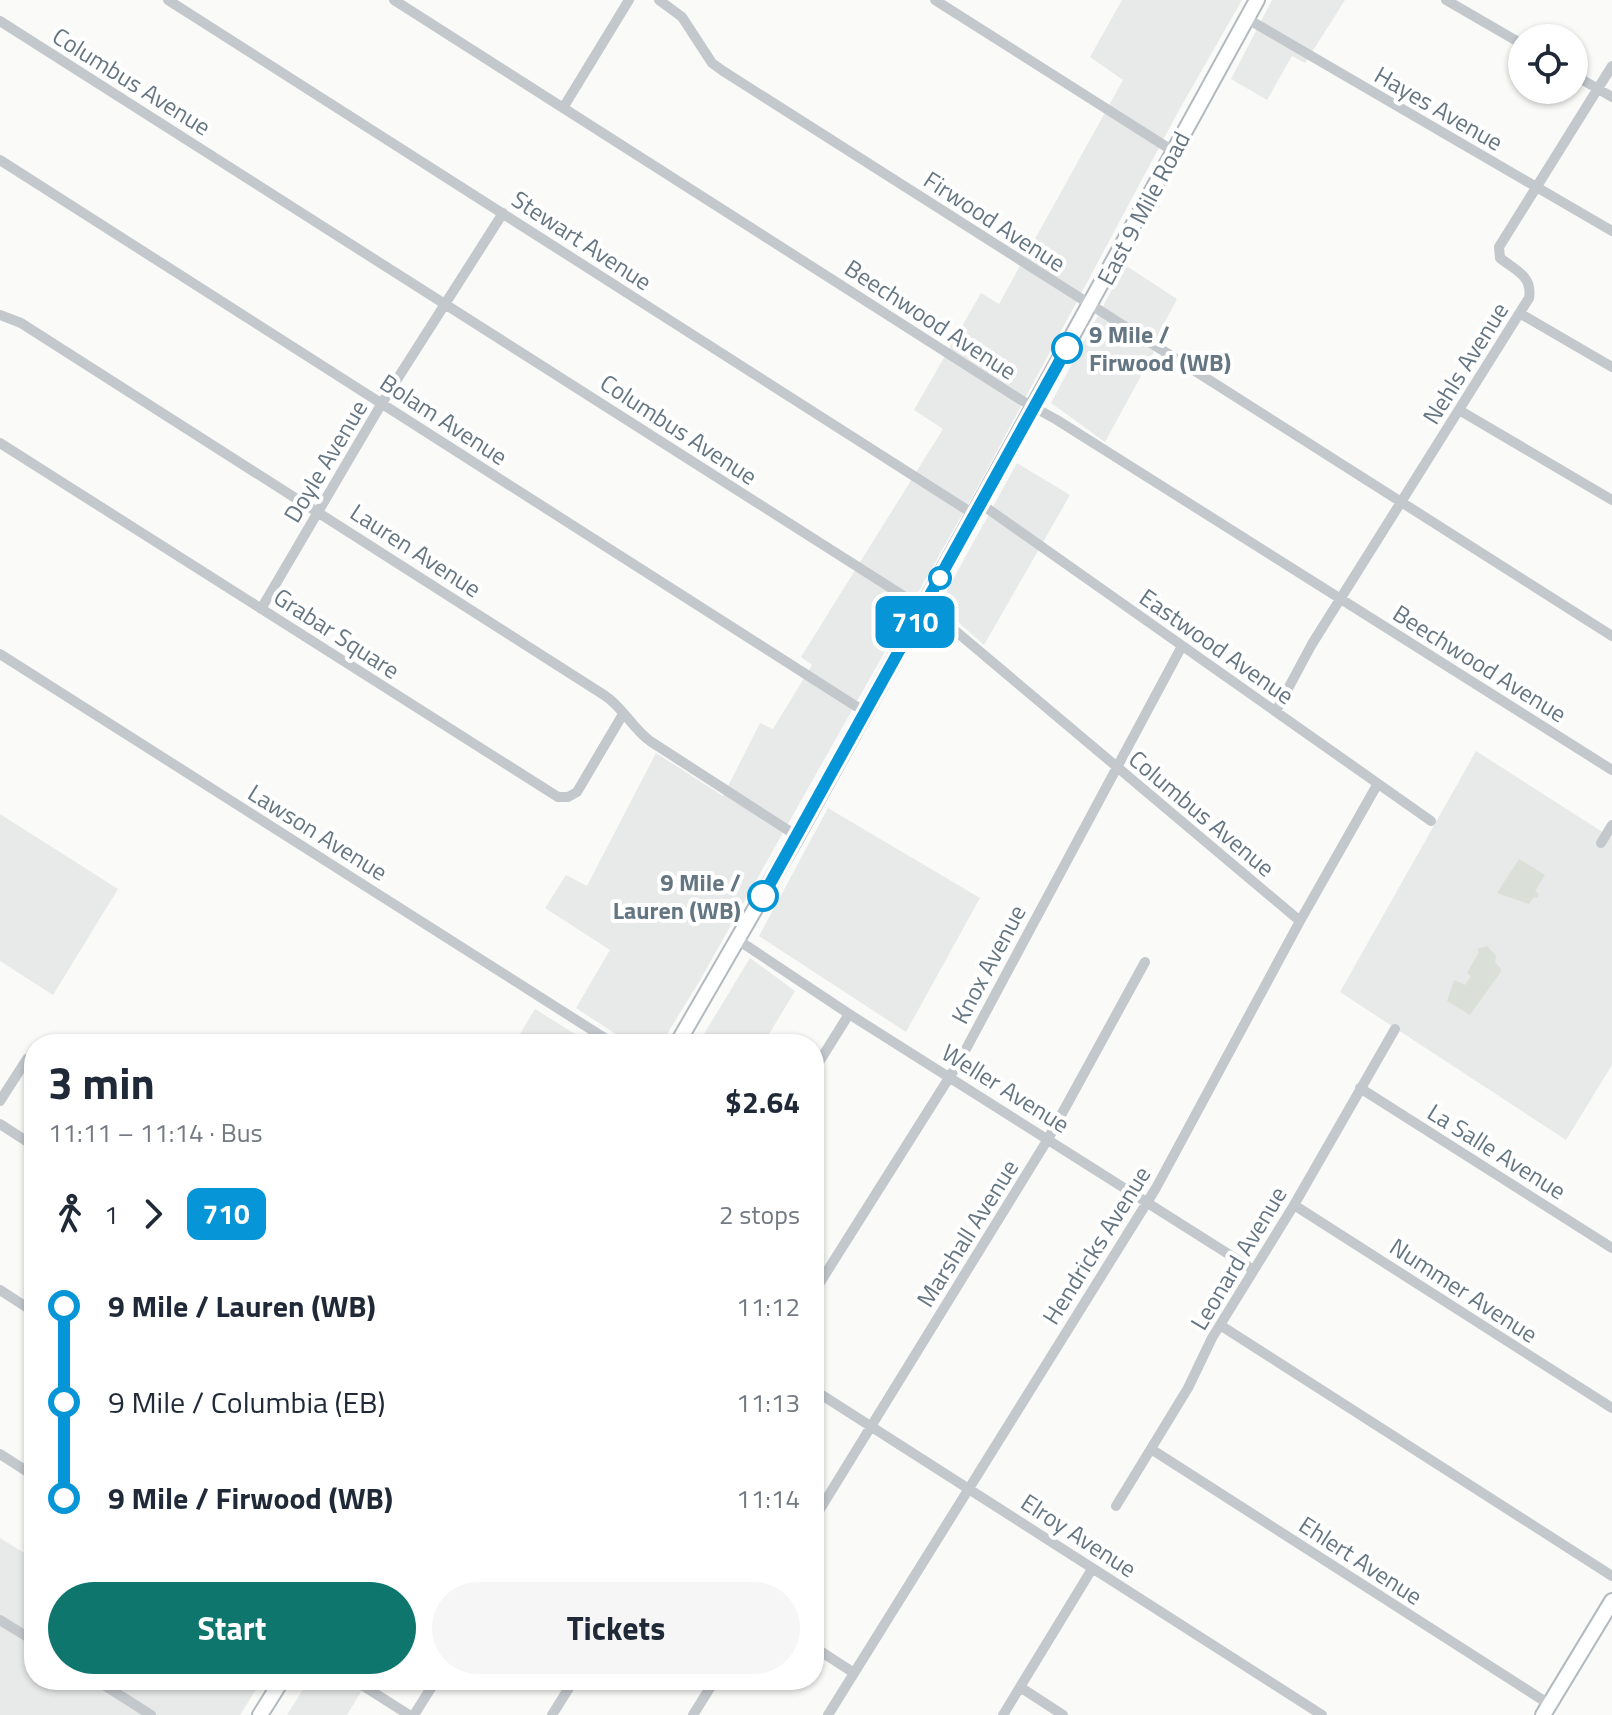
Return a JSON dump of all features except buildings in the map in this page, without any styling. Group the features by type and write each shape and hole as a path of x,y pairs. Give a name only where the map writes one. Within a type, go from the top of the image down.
{"main road":[{"name":"East 9 Mile Road","path":"683,1034 797,836 1257,0"},
{"path":"1546,1710 1612,1601"},
{"path":"260,1715 276,1690"}],"street":[{"name":"Stewart Avenue","path":"168,0 978,509"},
{"name":"Beechwood Avenue","path":"394,0 1612,770"},
{"path":"563,108 629,0"},
{"name":"Firwood Avenue","path":"659,0 682,17 712,63 723,71 1612,636"},
{"path":"935,0 1173,151"},
{"path":"1446,0 1508,36"},
{"name":"Hayes Avenue","path":"1246,18 1612,231"},
{"name":"Columbus Avenue","path":"0,21 946,623 1300,921"},
{"name":"Nehls Avenue","path":"1276,711 1312,644 1521,314 1529,298 1529,284 1525,276 1500,258 1499,247 1612,66"},
{"path":"1588,83 1612,97"},
{"name":"Bolam Avenue","path":"0,160 865,712"},
{"name":"Doyle Avenue","path":"261,609 382,403 503,213"},
{"path":"1521,314 1612,367"},
{"name":"Lauren Avenue","path":"0,315 21,323 611,700 637,731 650,741 797,836"},
{"path":"1459,410 1612,500"},
{"name":"Grabar Square","path":"0,443 548,791 564,798 580,789 623,714"},
{"name":"Eastwood Avenue","path":"978,509 1182,646 1431,821"},
{"name":"Knox Avenue","path":"824,1276 949,1076 1182,646"},
{"name":"Lawson Avenue","path":"0,654 598,1034"},
{"name":"Hendricks Avenue","path":"828,1715 1146,1202 1377,785"},
{"path":"1601,843 1612,825"},
{"name":"Weller Avenue","path":"738,940 849,1014 1252,1269"},
{"name":"Marshall Avenue","path":"824,1502 1048,1139 1145,962"},
{"path":"824,1054 849,1014"},
{"name":"Leonard Avenue","path":"1116,1506 1188,1388 1252,1269 1294,1205 1395,1029"},
{"path":"0,1101 24,1064"},
{"name":"La Salle Avenue","path":"1360,1088 1612,1248"},
{"path":"0,1124 24,1140"},
{"name":"Nummer Avenue","path":"1294,1205 1612,1408"},
{"path":"0,1290 24,1306"},
{"path":"1220,1325 1612,1576"},
{"name":"Elroy Avenue","path":"824,1396 1322,1715"},
{"name":"Ehlert Avenue","path":"1151,1449 1546,1710"},
{"path":"0,1454 24,1470"},
{"path":"1003,1715 1092,1569"},
{"path":"0,1620 24,1635"},
{"path":"824,1654 854,1673"},
{"path":"1020,1687 1063,1715"},
{"path":"112,1690 151,1715"},
{"path":"371,1690 412,1715 429,1690"},
{"path":"552,1715 568,1690"},
{"path":"693,1715 709,1690"}],"shaded area":[{"path":"1122,0 1242,0 1178,112 981,481 699,982 667,1034 616,1034 576,1008 610,950 545,908 566,875 587,886 656,753 723,796 760,723 773,729 812,665 801,657 943,429 914,410 981,293 999,304 1123,80 1090,57"},
{"path":"1272,0 1345,0 1305,63 1292,56 1267,100 1231,79"},
{"path":"1125,265 1177,299 1158,335 1153,354 1105,442 1051,403"},
{"path":"1017,463 1070,495 984,645 939,605"},
{"path":"1476,751 1612,838 1612,1065 1566,1140 1340,992"},
{"path":"828,808 980,898 906,1032 759,936"},
{"path":"0,814 118,889 53,995 0,961"},
{"path":"1519,859 1545,875 1535,891 1539,894 1537,898 1534,897 1529,904 1497,893"},
{"path":"1487,946 1496,956 1495,962 1501,969 1470,1015 1447,1001 1454,980 1465,985 1471,976 1467,973 1479,952 1477,949"},
{"path":"750,958 795,991 769,1034 704,1034"},
{"path":"535,1009 575,1034 520,1034"},
{"path":"0,1538 24,1553 24,1690 256,1690 240,1715 0,1715"},
{"path":"303,1690 362,1690 347,1715 287,1715"}],"bus line":[{"name":"710","path":"763,896 1067,348"}],"place":[{"name":"9 Mile / Firwood (WB)","path":"1067,348"},
{"name":"9 Mile / Lauren (WB)","path":"763,896"}]}
